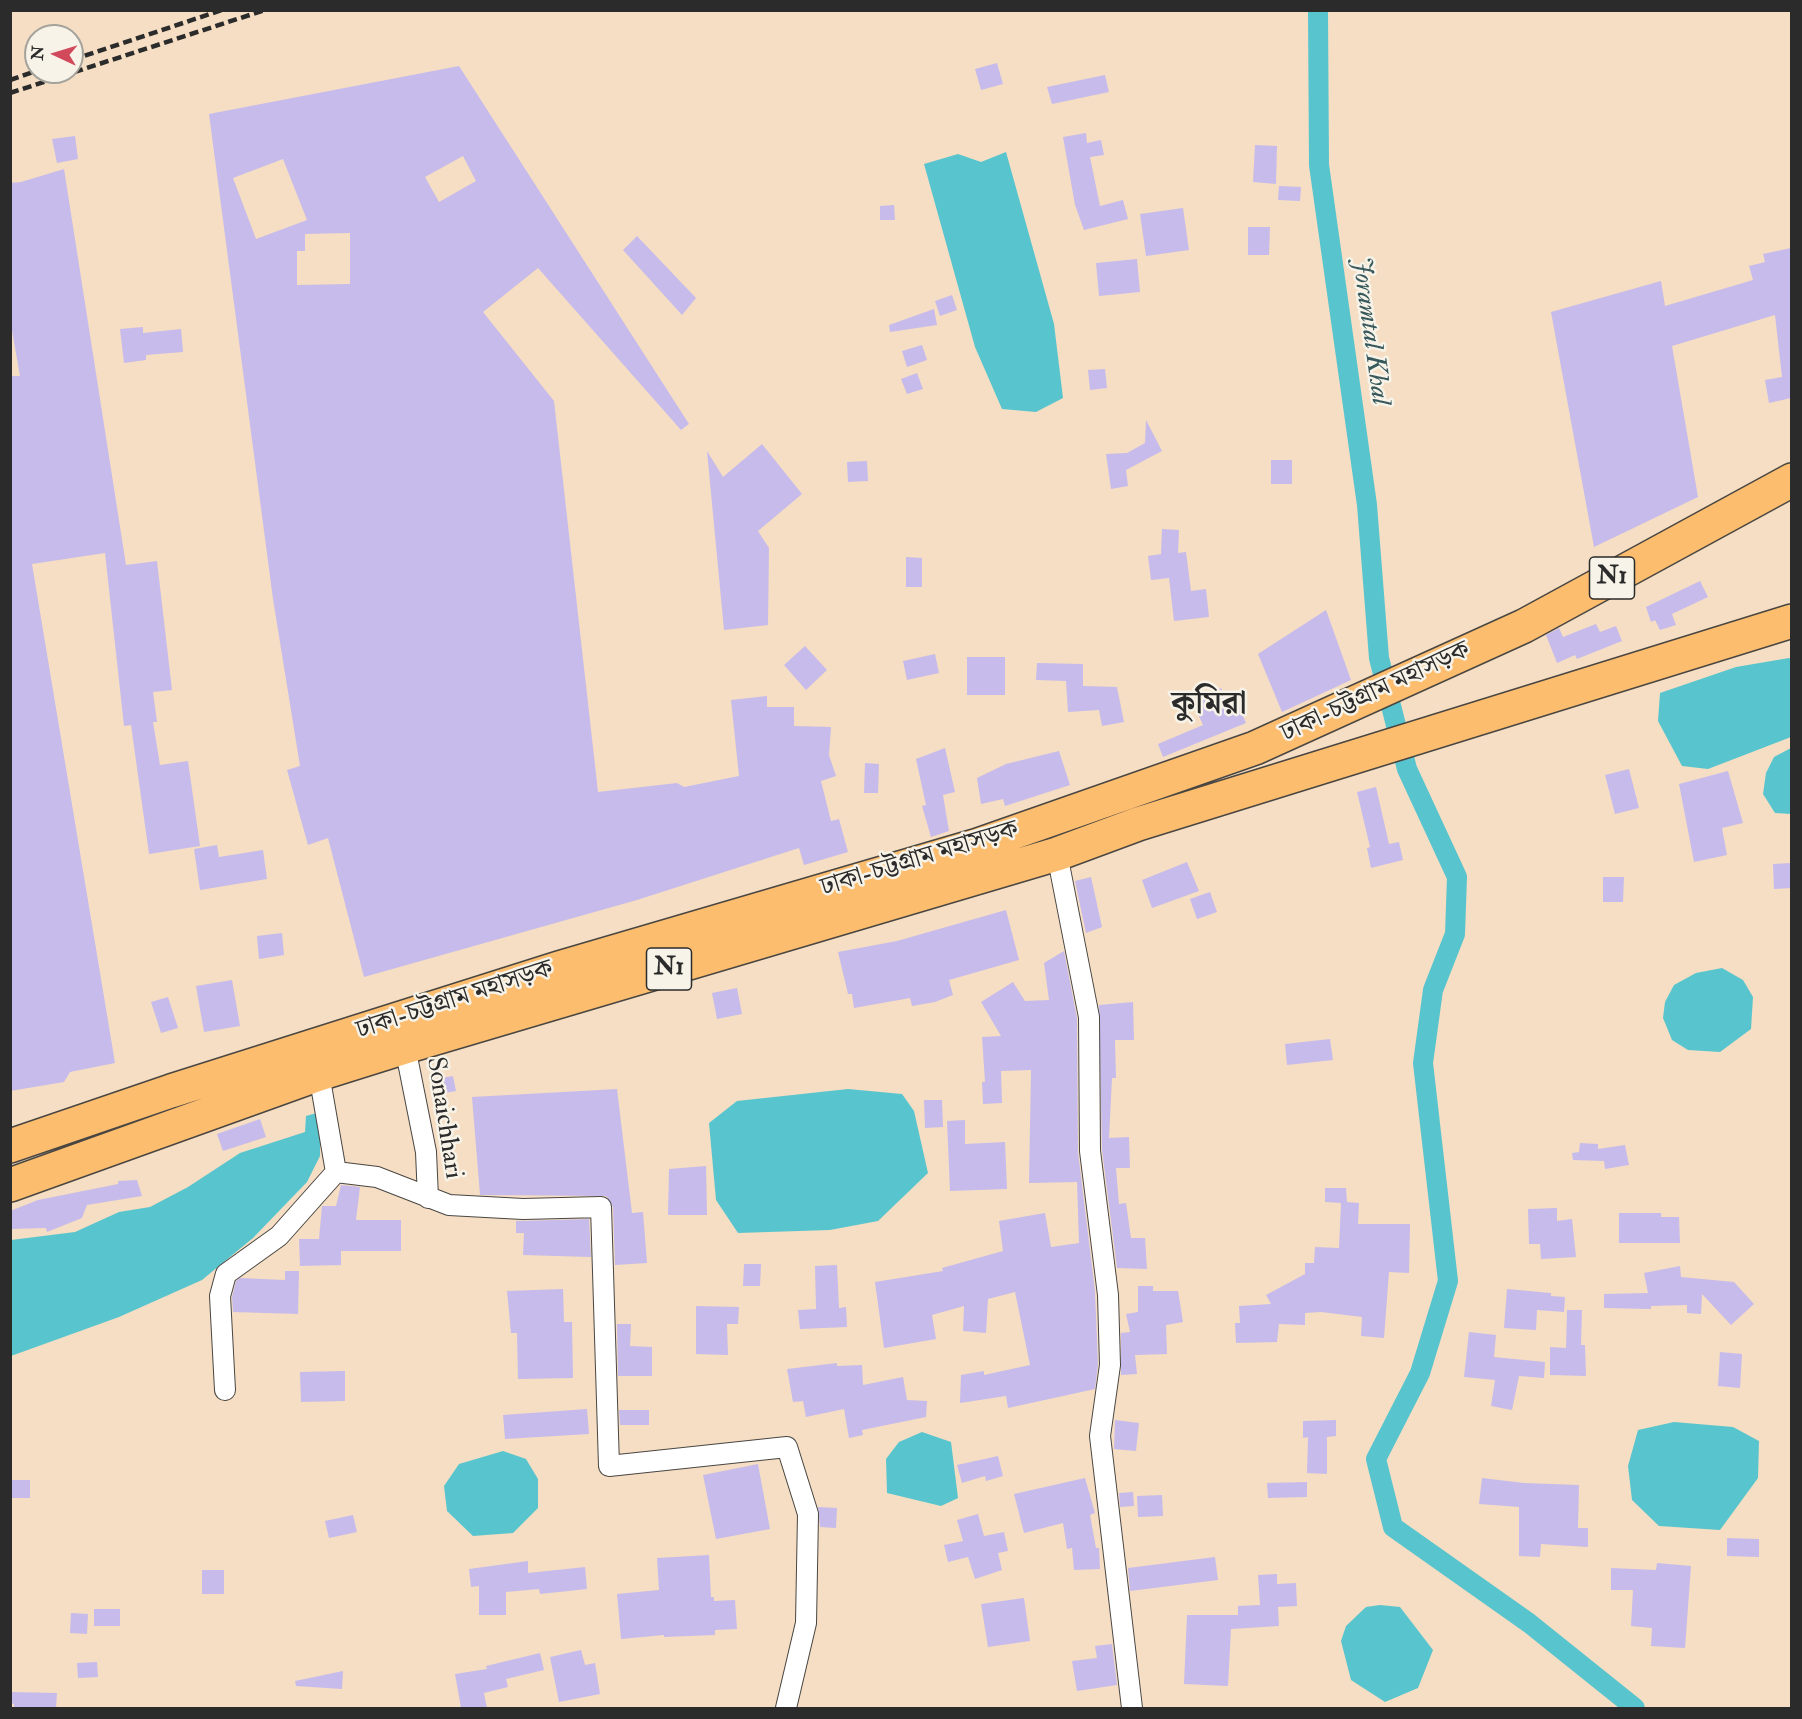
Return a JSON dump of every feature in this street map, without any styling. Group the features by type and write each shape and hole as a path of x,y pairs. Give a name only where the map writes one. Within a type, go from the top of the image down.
{"highway":[{"name":"ঢাকা-চট্টগ্রাম মহাসড়ক","path":"10,1146 171,1091 559,968 978,845 1255,748 1524,626 1791,480"},
{"name":"ঢাকা-চট্টগ্রাম মহাসড়ক","path":"10,1185 319,1074 1057,854 1138,824 1791,621"}],"street":[{"path":"1057,854 1089,1017 1090,1151 1108,1295 1110,1365 1100,1436 1132,1708"},
{"name":"Sonaichhari","path":"405,1047 426,1152 428,1198"},
{"path":"319,1074 336,1172"},
{"path":"336,1172 377,1177 449,1205 523,1209 601,1206 609,1466 787,1447 808,1514 806,1623 786,1708"},
{"path":"225,1390 220,1296 226,1274 279,1236 336,1172"}],"water":[{"path":"1006,152 1054,324 1063,398 1036,412 1002,409 975,347 924,164 958,154 981,162"},
{"path":"1792,659 1791,737 1708,769 1682,766 1658,721 1660,693 1736,667"},
{"path":"1791,748 1791,814 1775,813 1763,794 1766,773 1774,757"},
{"path":"1722,968 1743,980 1753,997 1751,1029 1720,1052 1688,1050 1672,1040 1663,1018 1665,1002 1674,985 1696,973"},
{"path":"848,1089 902,1094 914,1111 928,1173 878,1221 830,1230 738,1233 716,1200 709,1123 737,1101"},
{"path":"320,1112 320,1156 307,1182 253,1238 202,1280 119,1317 11,1356 11,1240 75,1232 119,1212 150,1207 188,1187 240,1153 305,1132 306,1116"},
{"path":"1674,1422 1733,1427 1759,1441 1758,1478 1720,1530 1659,1526 1632,1500 1628,1466 1638,1430"},
{"path":"922,1432 951,1442 958,1498 941,1506 887,1493 886,1459 899,1442"},
{"path":"503,1451 526,1459 538,1479 538,1508 513,1533 473,1536 447,1511 444,1486 459,1464"},
{"path":"1380,1605 1400,1607 1433,1650 1418,1688 1385,1702 1351,1680 1341,1641 1346,1626 1366,1607"}],"building":[{"path":"997,63 1003,84 981,90 975,69"},
{"path":"459,66 689,424 681,430 538,268 483,312 554,401 598,792 677,783 684,787 739,776 731,700 767,696 767,707 794,707 794,726 831,727 829,755 836,776 821,781 831,821 839,819 848,852 804,865 799,848 637,900 364,977 328,838 308,845 287,770 300,766 273,599 209,114","holes":["463,156 476,181 439,202 425,177","283,159 307,220 256,239 233,178","350,233 350,284 297,285 297,251 305,251 305,234"]},
{"path":"1105,75 1109,92 1052,104 1047,87"},
{"path":"1086,133 1087,143 1101,140 1104,155 1090,157 1100,206 1123,200 1128,219 1084,230 1075,205 1063,137"},
{"path":"75,136 78,159 57,163 52,139"},
{"path":"1255,145 1277,146 1276,184 1253,182"},
{"path":"64,169 126,565 157,561 172,690 153,692 157,722 153,722 160,765 188,761 200,846 149,854 131,725 124,726 105,553 32,564 115,1063 70,1072 64,1082 10,1091 10,376 20,376 10,319 10,183"},
{"path":"1279,186 1301,187 1300,201 1278,200"},
{"path":"894,205 895,220 880,220 880,206"},
{"path":"1183,208 1189,250 1146,256 1140,214"},
{"path":"1248,227 1270,227 1269,255 1248,255"},
{"path":"637,236 696,298 682,315 623,250"},
{"path":"1791,248 1791,398 1769,403 1765,380 1782,377 1775,315 1672,346 1698,497 1594,547 1551,312 1661,281 1665,306 1753,280 1749,266 1765,262 1763,254"},
{"path":"1137,259 1140,292 1099,296 1096,263"},
{"path":"952,295 957,310 940,316 935,301"},
{"path":"934,309 937,325 890,332 889,325"},
{"path":"143,327 143,333 181,329 183,352 146,355 146,360 124,363 120,329"},
{"path":"922,345 927,360 907,367 902,351"},
{"path":"1105,369 1107,388 1090,390 1088,370"},
{"path":"917,373 923,389 907,394 901,379"},
{"path":"1146,420 1162,451 1126,470 1128,486 1111,489 1106,454 1127,453 1145,443"},
{"path":"762,444 802,494 758,531 769,548 768,625 724,630 707,451 723,477"},
{"path":"1271,460 1292,460 1292,484 1271,484"},
{"path":"867,461 868,481 848,482 847,462"},
{"path":"1162,529 1179,530 1178,553 1186,552 1191,591 1206,589 1209,617 1174,621 1169,578 1151,580 1148,556 1161,554"},
{"path":"906,557 922,558 922,587 906,587"},
{"path":"1700,581 1708,597 1672,614 1676,625 1660,630 1655,620 1651,622 1646,607"},
{"path":"1326,610 1351,680 1282,712 1258,654"},
{"path":"1596,624 1600,632 1616,626 1622,641 1577,659 1575,655 1557,663 1546,635 1559,628 1563,637"},
{"path":"805,646 827,670 806,690 784,665"},
{"path":"935,654 939,673 907,680 903,661"},
{"path":"967,657 1005,657 1005,695 967,695"},
{"path":"1037,663 1083,664 1083,686 1117,687 1124,722 1102,726 1099,710 1068,712 1066,681 1036,680"},
{"path":"1221,688 1231,709 1239,706 1246,723 1163,757 1158,744 1203,725 1192,701"},
{"path":"945,748 955,792 943,795 949,831 931,837 922,806 926,805 916,759"},
{"path":"1059,751 1070,785 1005,806 1003,799 981,804 977,778 1006,764"},
{"path":"865,763 879,764 878,793 864,793"},
{"path":"1629,769 1639,808 1615,814 1605,775"},
{"path":"1728,771 1743,823 1722,828 1727,855 1694,862 1679,784"},
{"path":"1376,787 1389,844 1399,842 1403,860 1371,868 1367,848 1370,847 1357,792"},
{"path":"217,845 219,857 263,850 267,879 200,890 194,849"},
{"path":"1187,862 1199,891 1152,908 1142,880"},
{"path":"1791,863 1791,888 1774,889 1773,864"},
{"path":"1091,877 1102,927 1086,933 1075,881"},
{"path":"1603,877 1624,877 1623,902 1603,902"},
{"path":"1210,892 1217,912 1197,919 1190,899"},
{"path":"1006,910 1019,960 949,980 953,995 935,1002 912,1006 910,998 854,1008 852,994 848,994 838,952 897,941"},
{"path":"282,933 284,955 259,959 257,936"},
{"path":"1064,951 1077,1018 1078,1152 1095,1291 1098,1364 1095,1389 1008,1408 1006,1396 960,1403 961,1375 984,1371 984,1375 1030,1365 1015,1292 988,1299 986,1333 963,1331 964,1306 932,1315 936,1339 884,1348 875,1282 943,1271 942,1268 1003,1251 999,1221 1045,1213 1051,1247 1079,1243 1077,1182 1029,1183 1031,1070 1001,1071 1002,1103 983,1104 982,1082 985,1082 982,1037 1001,1036 981,1002 1013,982 1025,1001 1049,1000 1044,963"},
{"path":"232,980 240,1026 204,1032 196,986"},
{"path":"737,988 742,1014 717,1019 712,993"},
{"path":"168,997 178,1028 161,1033 151,1002"},
{"path":"1133,1002 1134,1040 1115,1040 1116,1078 1112,1078 1109,1138 1129,1137 1130,1168 1116,1168 1119,1204 1126,1203 1131,1238 1145,1238 1147,1269 1117,1268 1102,1150 1099,1005"},
{"path":"1330,1039 1333,1060 1287,1065 1285,1044"},
{"path":"453,1076 456,1091 439,1094 436,1079"},
{"path":"617,1089 632,1213 643,1212 647,1263 615,1265 613,1207 606,1196 480,1195 472,1097"},
{"path":"924,1100 942,1100 943,1127 925,1128"},
{"path":"260,1119 266,1137 223,1151 217,1134"},
{"path":"965,1120 965,1144 1005,1142 1007,1189 950,1191 947,1121"},
{"path":"1580,1143 1598,1144 1598,1149 1625,1145 1629,1165 1605,1169 1604,1161 1573,1160 1572,1153 1579,1152"},
{"path":"706,1166 707,1215 668,1215 669,1169"},
{"path":"137,1180 142,1196 87,1205 82,1218 47,1232 46,1228 10,1229 10,1211 38,1200 118,1184 118,1181"},
{"path":"341,1185 360,1187 356,1220 401,1220 401,1251 341,1251 341,1265 300,1266 299,1239 319,1239 322,1206 336,1206"},
{"path":"1325,1188 1346,1188 1347,1202 1359,1203 1358,1224 1410,1224 1409,1273 1389,1272 1384,1338 1361,1336 1362,1317 1321,1312 1305,1313 1305,1325 1279,1324 1277,1342 1236,1343 1235,1323 1240,1323 1239,1306 1271,1304 1266,1295 1305,1274 1305,1263 1314,1263 1315,1247 1339,1248 1341,1203 1325,1202"},
{"path":"1557,1208 1557,1221 1572,1219 1576,1257 1541,1259 1540,1244 1529,1244 1528,1209"},
{"path":"1619,1213 1661,1213 1661,1217 1679,1217 1680,1243 1619,1243"},
{"path":"589,1219 591,1257 523,1255 524,1233 516,1233 516,1221"},
{"path":"744,1264 761,1264 760,1286 743,1286"},
{"path":"837,1265 839,1308 846,1307 847,1327 800,1329 798,1310 816,1309 815,1266"},
{"path":"1680,1266 1681,1277 1734,1282 1754,1304 1731,1325 1702,1294 1701,1314 1687,1313 1687,1305 1651,1306 1651,1309 1604,1308 1604,1294 1648,1293 1644,1273"},
{"path":"285,1271 299,1271 298,1314 233,1312 232,1297 236,1281 240,1278 285,1280"},
{"path":"1138,1286 1153,1286 1153,1291 1178,1291 1183,1322 1166,1325 1167,1354 1135,1355 1137,1374 1121,1375 1121,1333 1130,1332 1126,1314 1138,1312"},
{"path":"563,1289 564,1322 572,1322 573,1378 518,1379 517,1333 511,1333 507,1291"},
{"path":"1507,1289 1551,1293 1551,1296 1565,1297 1564,1312 1537,1310 1536,1330 1504,1328"},
{"path":"696,1306 739,1307 738,1324 727,1324 728,1355 696,1354"},
{"path":"1567,1310 1582,1310 1581,1345 1585,1345 1586,1376 1550,1375 1550,1347 1566,1348"},
{"path":"617,1324 631,1324 630,1346 652,1347 652,1376 618,1376"},
{"path":"1469,1332 1496,1335 1494,1357 1545,1362 1544,1378 1519,1376 1512,1410 1491,1406 1495,1380 1464,1377"},
{"path":"1720,1352 1742,1354 1740,1388 1718,1386"},
{"path":"837,1363 837,1366 862,1365 863,1385 903,1377 907,1400 927,1401 926,1417 862,1430 863,1435 849,1438 844,1409 806,1417 803,1401 793,1402 787,1369"},
{"path":"345,1371 345,1401 301,1402 300,1372"},
{"path":"587,1409 589,1434 505,1439 503,1415"},
{"path":"619,1410 649,1410 649,1425 620,1425"},
{"path":"1115,1420 1139,1423 1136,1451 1114,1449"},
{"path":"1336,1420 1336,1436 1327,1437 1327,1474 1307,1473 1308,1437 1303,1438 1303,1421"},
{"path":"998,1456 1003,1476 986,1481 985,1476 962,1483 957,1465"},
{"path":"758,1464 770,1529 716,1539 703,1475"},
{"path":"1085,1478 1095,1513 1090,1515 1096,1548 1099,1548 1100,1569 1074,1570 1072,1548 1067,1549 1063,1523 1024,1533 1014,1494"},
{"path":"1482,1478 1524,1483 1579,1485 1578,1528 1588,1528 1588,1547 1541,1544 1540,1557 1519,1556 1519,1507 1479,1504"},
{"path":"10,1480 30,1480 30,1498 10,1498"},
{"path":"1307,1482 1307,1497 1268,1498 1267,1483"},
{"path":"1133,1492 1134,1506 1120,1507 1119,1493"},
{"path":"1162,1495 1163,1516 1138,1517 1137,1496"},
{"path":"818,1507 837,1508 836,1528 820,1527"},
{"path":"978,1514 984,1536 1004,1532 1008,1551 998,1553 1002,1570 975,1579 968,1557 948,1562 944,1545 963,1541 957,1520"},
{"path":"353,1515 357,1532 329,1538 325,1521"},
{"path":"1727,1538 1759,1539 1759,1557 1727,1556"},
{"path":"709,1555 711,1597 714,1597 714,1601 735,1600 737,1629 715,1630 715,1635 664,1637 664,1635 621,1639 617,1594 659,1590 657,1558"},
{"path":"1215,1557 1218,1580 1130,1591 1128,1568"},
{"path":"528,1561 528,1573 585,1567 587,1589 540,1594 539,1589 506,1592 506,1615 479,1615 479,1586 471,1587 469,1569"},
{"path":"1657,1563 1691,1566 1685,1648 1651,1646 1652,1628 1631,1626 1633,1590 1611,1590 1611,1568 1656,1570"},
{"path":"202,1570 224,1570 224,1594 202,1594"},
{"path":"1277,1574 1277,1584 1296,1583 1297,1606 1278,1607 1279,1626 1231,1629 1228,1686 1184,1684 1187,1615 1238,1615 1238,1606 1260,1605 1258,1575"},
{"path":"1024,1598 1030,1641 988,1647 981,1604"},
{"path":"94,1609 120,1609 120,1626 94,1626"},
{"path":"71,1613 88,1614 87,1634 70,1633"},
{"path":"1112,1644 1117,1685 1077,1691 1072,1661 1097,1658 1095,1646"},
{"path":"581,1650 585,1665 595,1663 600,1694 559,1702 550,1657"},
{"path":"540,1653 544,1670 506,1679 508,1687 484,1693 487,1708 461,1708 455,1674 487,1669 486,1666"},
{"path":"97,1662 98,1677 78,1678 77,1663"},
{"path":"343,1671 342,1689 296,1686 295,1681"},
{"path":"10,1692 57,1693 56,1708 14,1708 14,1704 10,1703"}],"waterway":[{"name":"Joramtal Khal","path":"1318,10 1319,165 1367,505 1379,658 1407,769 1457,877 1455,934 1433,990 1423,1063 1448,1281 1420,1373 1376,1459 1393,1527 1529,1623 1635,1708"}],"railway":[{"path":"84,56 222,10"},
{"path":"10,93 265,10"},
{"path":"10,80 24,75"}],"district":[{"name":"কুমিরা","path":"1209,706"}]}
